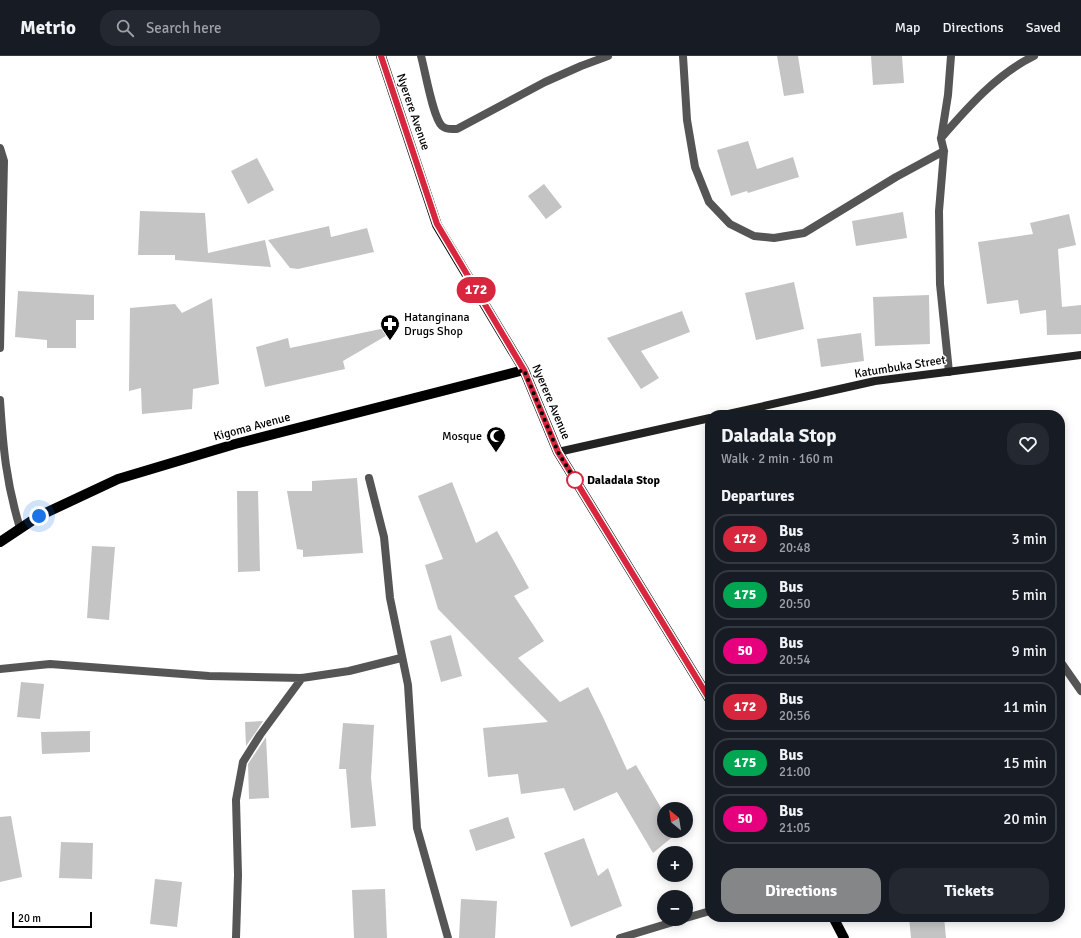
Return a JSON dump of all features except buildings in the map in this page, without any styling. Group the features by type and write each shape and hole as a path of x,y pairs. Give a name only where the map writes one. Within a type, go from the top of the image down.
{"main road":[{"name":"Nyerere Avenue","path":"381,56 437,224 524,370 558,452 705,692"},
{"name":"Katumbuka Street","path":"746,410 876,381 1081,355"},
{"name":"Kigoma Avenue","path":"0,542 39,516 118,479 235,444 524,370"},
{"path":"558,452 705,419"},
{"path":"836,922 844,938"}],"street":[{"path":"421,56 436,117 442,126 449,130 457,129 545,82 608,56"},
{"path":"683,56 687,120 695,167 709,202 730,224 754,236 774,238 804,233 896,177 944,151"},
{"path":"949,372 940,284 939,211 944,151 941,139 948,95 951,56"},
{"path":"941,139 961,116 1005,73 1034,56"},
{"path":"0,148 4,160 0,348"},
{"path":"0,400 4,461 11,499 20,528"},
{"path":"369,478 384,537 390,598 401,658 408,685 417,828 448,938"},
{"path":"0,669 50,664 209,676 302,678 349,671 401,658"},
{"path":"1065,668 1081,691"},
{"path":"236,938 238,875 236,800 243,762 260,735 302,678"},
{"path":"693,916 705,912"},
{"path":"624,938 661,926"}],"bus line":[{"name":"172","path":"381,56 437,224 524,370 558,452 705,690"}],"place":[{"name":"Hatanginana Drugs Shop","path":"390,341"},
{"name":"Mosque","path":"496,453"},
{"name":"Daladala Stop","path":"575,480"}],"route":[{"path":"39,516 118,479 147,470 235,444 524,370 558,452 575,480"}]}
